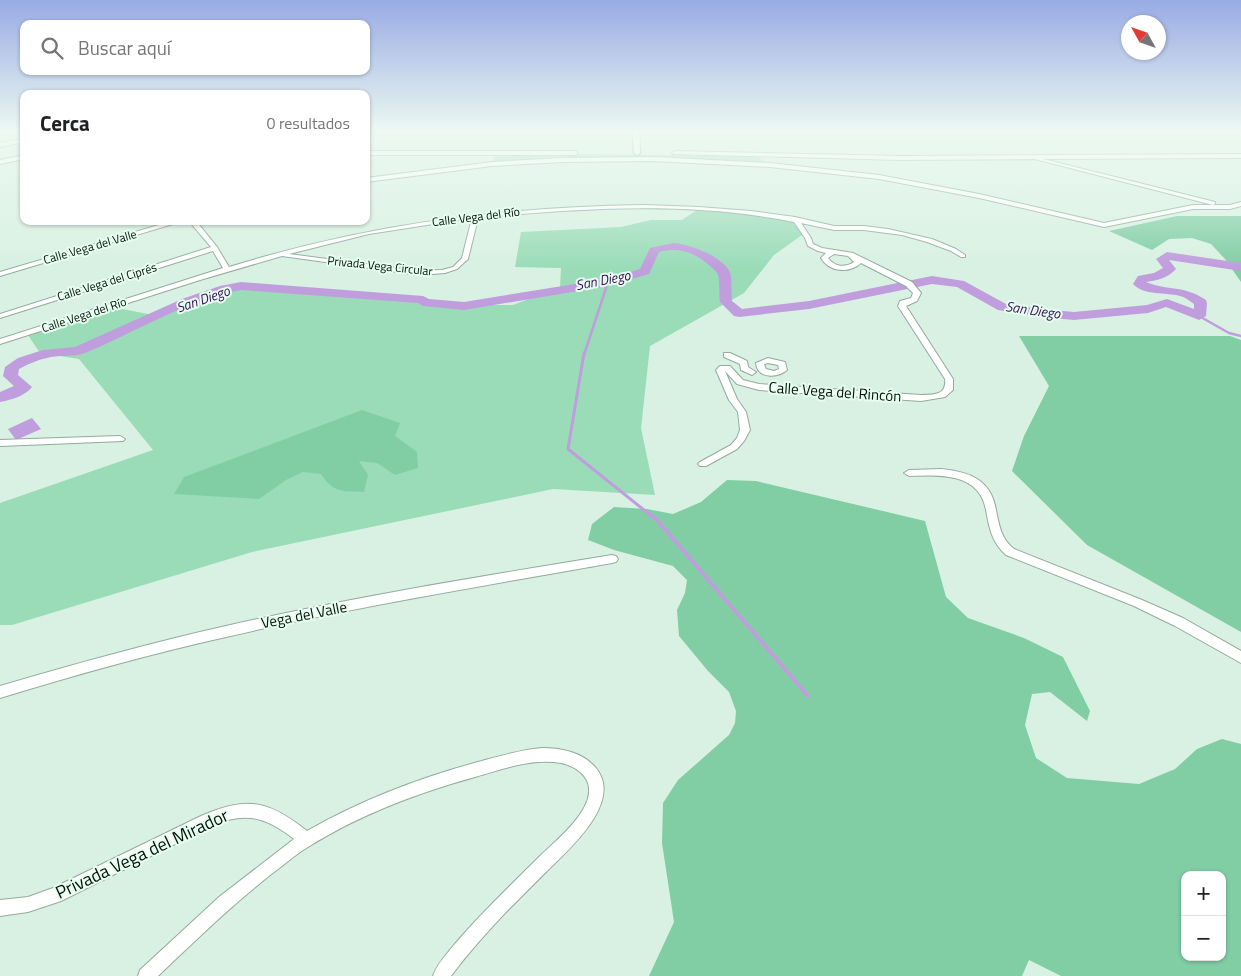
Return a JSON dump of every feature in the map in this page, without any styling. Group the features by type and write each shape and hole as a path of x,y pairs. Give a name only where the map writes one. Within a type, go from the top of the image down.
{"street":[{"path":"370,179 385,178"},
{"path":"872,178 916,183 1104,225 1193,207 1230,207 1241,204"},
{"path":"1111,178 1241,210"},
{"name":"Calle Vega del Río","path":"0,342 227,270 345,238 430,222 544,210 656,207 749,213 795,219 843,229 864,228 909,235 955,250 963,256"},
{"name":"Privada Vega Circular","path":"278,255 418,273 443,272 455,268 466,259 475,217"},
{"path":"795,219 810,244 820,250 832,252"},
{"name":"Calle Vega del Valle","path":"0,274 166,225"},
{"path":"195,225 215,248 227,270"},
{"name":"Calle Vega del Ciprés","path":"0,316 215,248"},
{"path":"832,252 826,256 825,260 834,266 853,267 858,263 856,258"},
{"name":"Calle Vega del Rincón","path":"703,464 734,447 743,434 745,426 742,412 728,392 720,369 727,368 735,379 759,387 921,398 942,396 949,390 949,379 902,306 903,303 916,297 917,293 910,286 846,253 832,252"},
{"path":"727,355 744,363 744,368 752,372"},
{"path":"735,379 752,372 763,371"},
{"path":"0,443 120,438"},
{"path":"909,473 958,475 969,479 983,489 988,496 993,524 1000,542 1010,552 1130,600 1179,622 1241,657"},
{"name":"Vega del Valle","path":"0,692 122,655 214,632 439,588 612,559"},
{"path":"146,976 233,896 306,839 380,802 439,779 536,755 558,755 571,759 590,772 596,782 596,793 592,808 578,829 473,936 441,976"},
{"name":"Privada Vega del Mirador","path":"0,908 27,905 71,888 199,824 232,811 248,810 280,818 306,839"}],"green space":[{"path":"700,208 794,221 802,235 774,255 744,293 650,346 641,428 655,495 553,489 252,552 12,625 0,625 0,503 153,450 79,359 40,353 28,335 112,307 153,315 224,288 241,285 425,299 425,301 464,305 513,305 560,287 561,268 515,267 521,232 621,227 651,220 682,220"},
{"path":"1177,216 1241,216 1241,282 1225,259 1211,244 1192,238 1169,239 1152,250 1109,231"},
{"path":"1019,336 1230,336 1241,340 1241,632 1087,545 1012,471 1024,436 1049,386"},
{"path":"362,410 400,423 395,436 417,452 418,468 395,475 377,463 359,461 368,475 364,492 339,490 330,485 321,474 303,472 286,480 259,499 174,494 184,477"},
{"path":"727,480 756,481 925,521 946,597 968,618 1024,638 1063,657 1090,711 1087,721 1050,692 1032,694 1025,725 1036,758 1067,778 1139,784 1175,769 1197,749 1222,739 1241,744 1241,976 1061,976 1029,960 1022,976 649,976 674,922 662,843 663,803 678,780 729,735 735,723 736,711 729,692 708,671 679,636 677,610 685,593 687,580 673,566 614,550 588,540 592,524 614,507 647,509 673,514 701,502"}],"shaded area":[{"path":"32,418 41,429 16,440 8,429"}],"waterway":[{"name":"San Diego","path":"0,397 7,396 24,387 10,376 12,367 23,361 48,353 78,351 187,302 224,289 241,286 423,300 423,302 464,306 608,282 645,271 654,250 674,246 684,247 702,254 718,267 725,275 726,302 739,313 809,305 932,280 960,284 1003,307 1042,313 1074,316 1148,309 1167,303 1199,316 1201,303 1188,294 1155,289 1139,284 1142,279 1158,276 1170,269 1162,259 1167,256 1241,267"},
{"path":"584,355 608,282"},
{"path":"1199,316 1229,333 1241,336"},
{"path":"584,353 568,449 649,514"},
{"path":"648,513 657,520 808,696"}]}
